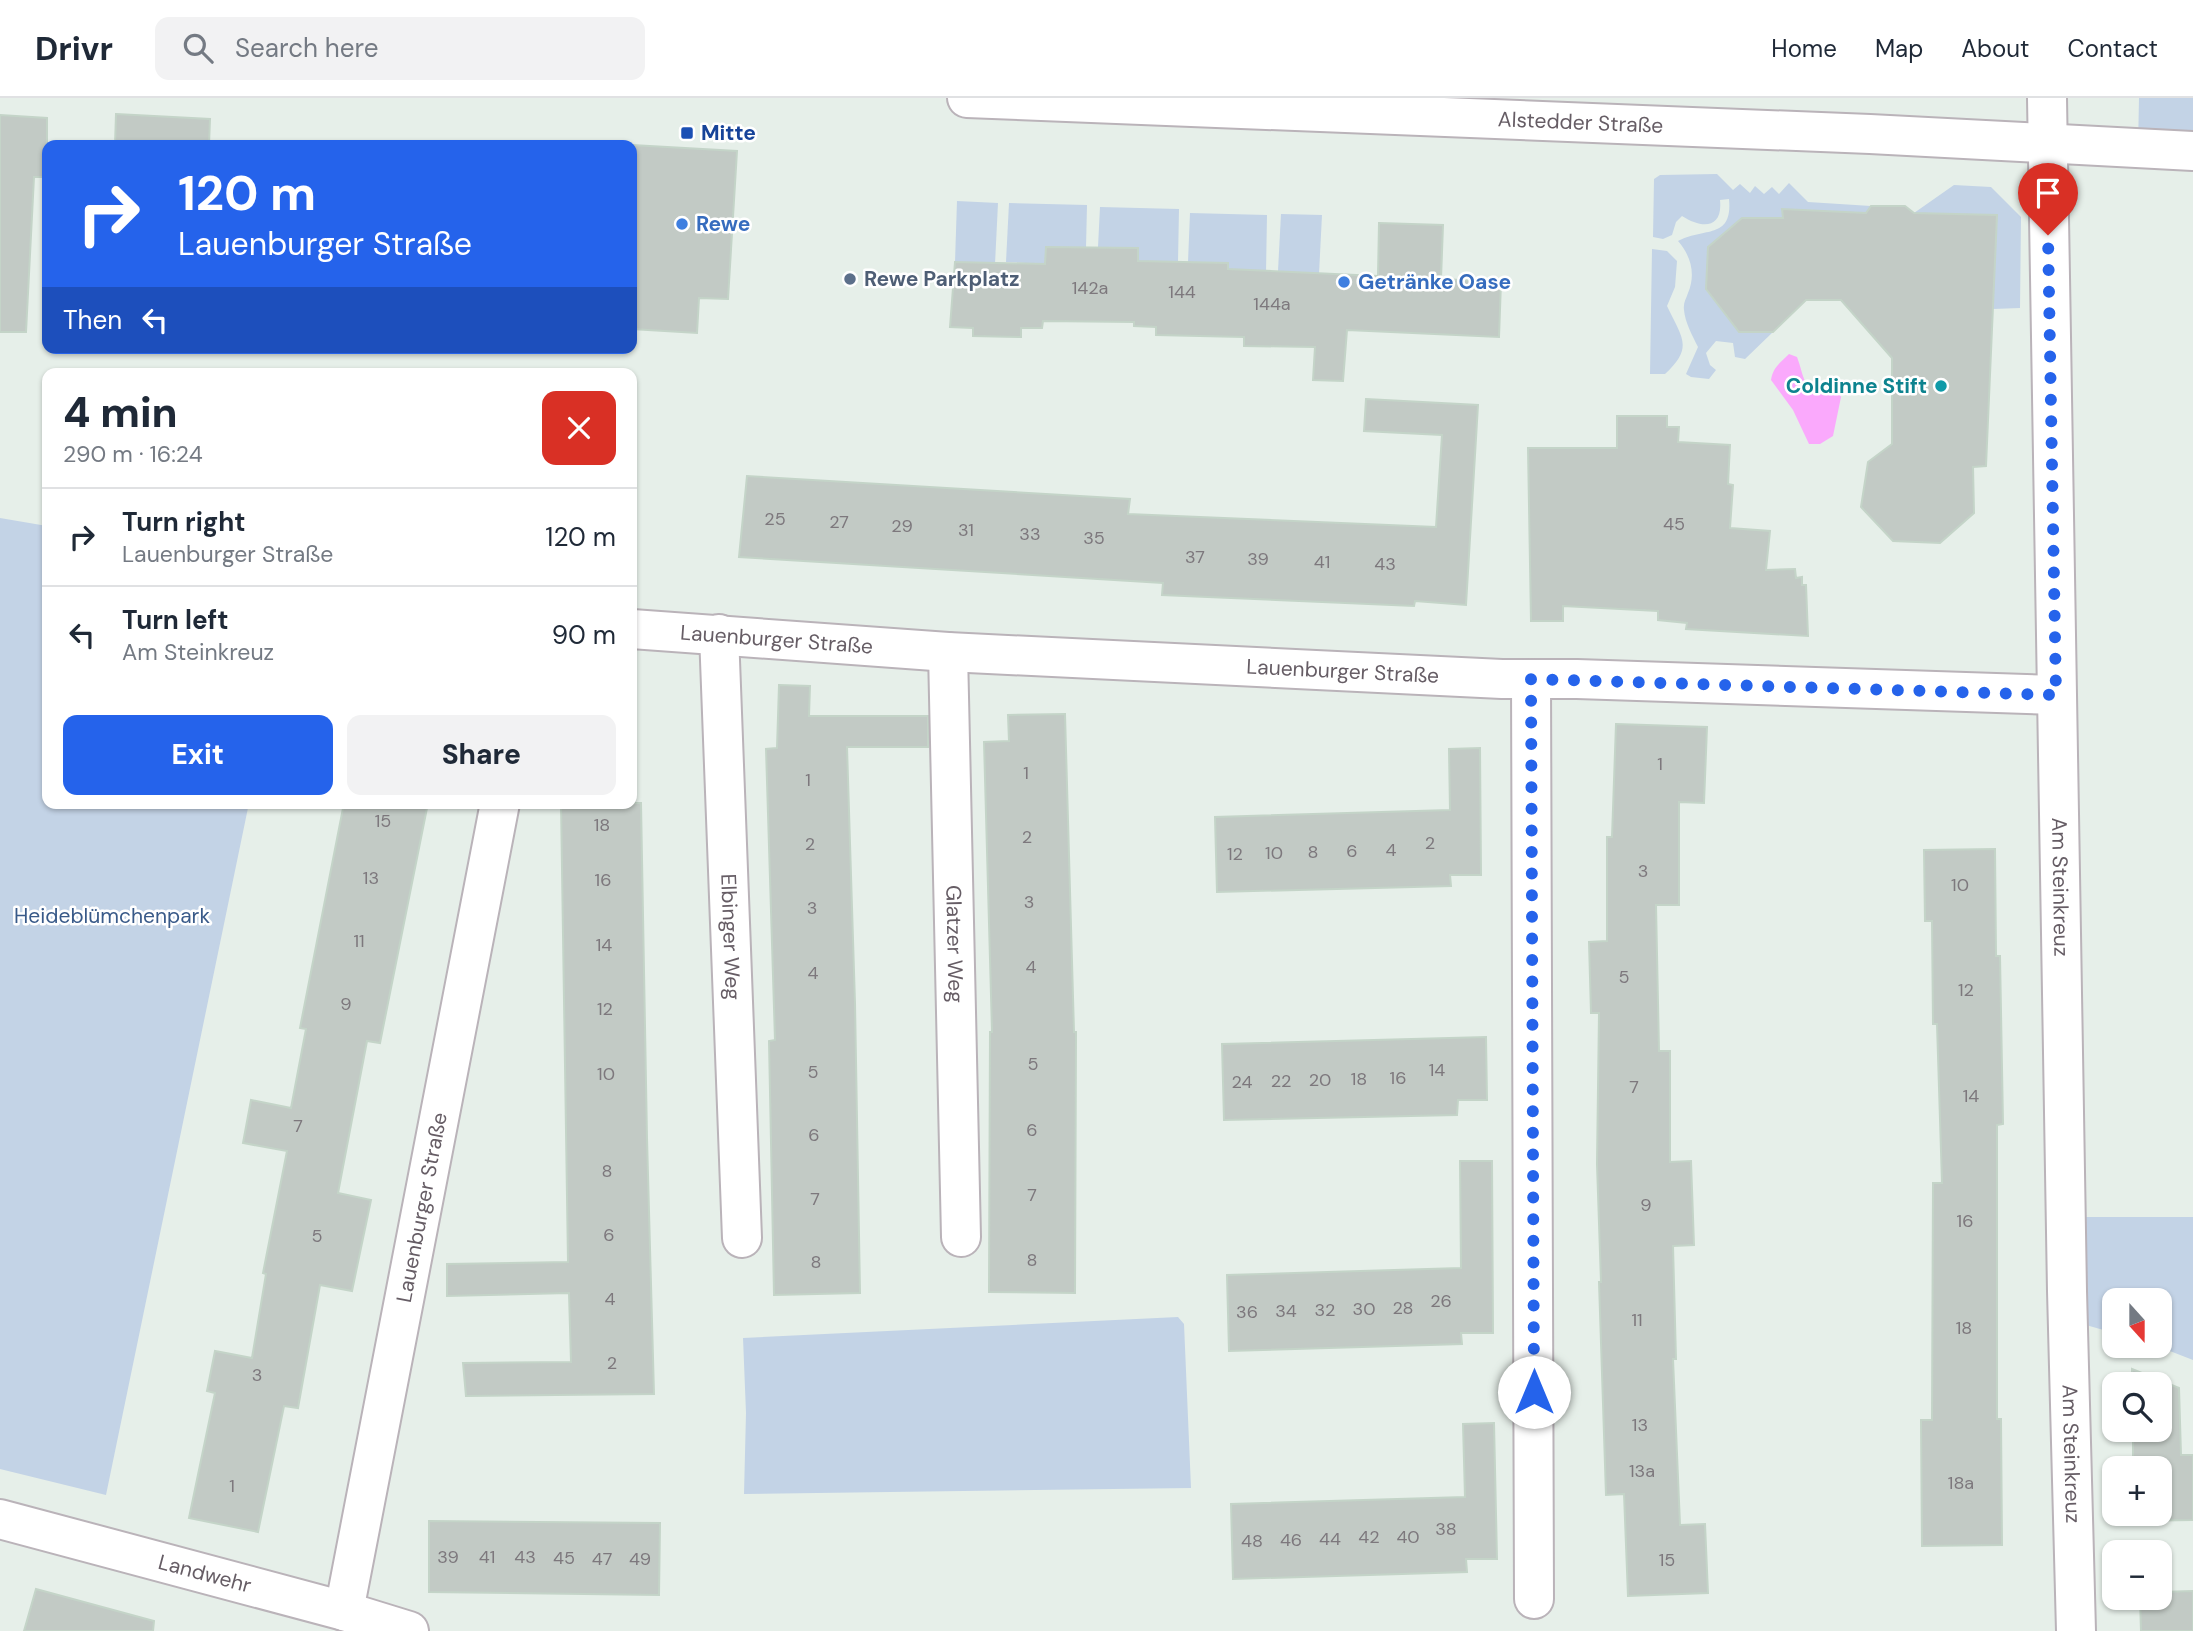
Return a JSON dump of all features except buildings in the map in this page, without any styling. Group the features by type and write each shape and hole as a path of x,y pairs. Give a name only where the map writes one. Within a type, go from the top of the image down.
{"street":[{"name":"Alstedder Straße","path":"967,98 1253,108 2193,151"},
{"name":"Am Steinkreuz","path":"2047,98 2067,1315 2076,1631"},
{"name":"Lauenburger Straße","path":"637,629 948,652 1531,679 2056,695"},
{"name":"Elbinger Weg","path":"719,634 742,1238"},
{"name":"Glatzer Weg","path":"948,652 961,1237"},
{"path":"1531,679 1534,1599"},
{"name":"Lauenburger Straße","path":"344,1611 499,809"},
{"name":"Landwehr","path":"0,1519 344,1611 409,1631"}],"green space":[{"path":"2139,98 2193,98 2193,151 2138,148"},
{"path":"1717,174 1733,190 1740,184 1750,193 1755,186 1764,194 1772,187 1779,194 1789,183 1808,202 1871,206 1866,213 1783,209 1783,218 1742,218 1708,247 1706,290 1739,332 1773,332 1745,359 1735,357 1733,343 1716,341 1706,353 1710,365 1716,370 1709,379 1686,374 1698,347 1687,324 1684,310 1692,279 1691,266 1678,241 1721,227 1729,212 1729,199 1720,200 1718,217 1710,224 1697,223 1682,216 1676,222 1672,235 1663,239 1653,237 1654,179 1660,175"},
{"path":"1954,185 1991,187 2021,217 2020,308 1993,309 1997,215 1914,213"},
{"path":"957,201 998,203 995,264 955,262"},
{"path":"1009,203 1087,205 1086,248 1045,264 1006,262"},
{"path":"1100,207 1179,209 1178,262 1138,261 1138,248 1098,247"},
{"path":"1190,213 1267,215 1266,273 1228,272 1228,263 1188,262"},
{"path":"1281,214 1322,215 1319,274 1278,271"},
{"path":"1652,249 1667,251 1677,261 1675,287 1667,306 1681,334 1682,349 1674,365 1665,374 1650,374"},
{"name":"Heideblümchenpark","path":"0,518 42,525 42,809 248,809 106,1495 0,1469"},
{"path":"2069,1217 2193,1217 2193,1360 2172,1352 2172,1288 2102,1288 2102,1330 2072,1321"},
{"path":"1178,1317 1184,1324 1191,1488 744,1494 746,1413 743,1338"}],"shaded area":[{"path":"1789,354 1797,357 1805,381 1812,391 1818,394 1837,389 1841,397 1833,436 1820,444 1809,444 1793,410 1771,380 1775,368"}],"place":[{"name":"Mitte","path":"687,133"},
{"name":"Rewe","path":"682,224"},
{"name":"Rewe Parkplatz","path":"850,279"},
{"name":"Getränke Oase","path":"1344,282"},
{"name":"Coldinne Stift","path":"1941,386"}],"route":[{"path":"1534,1392 1531,679 2056,695 2048,235"}]}
